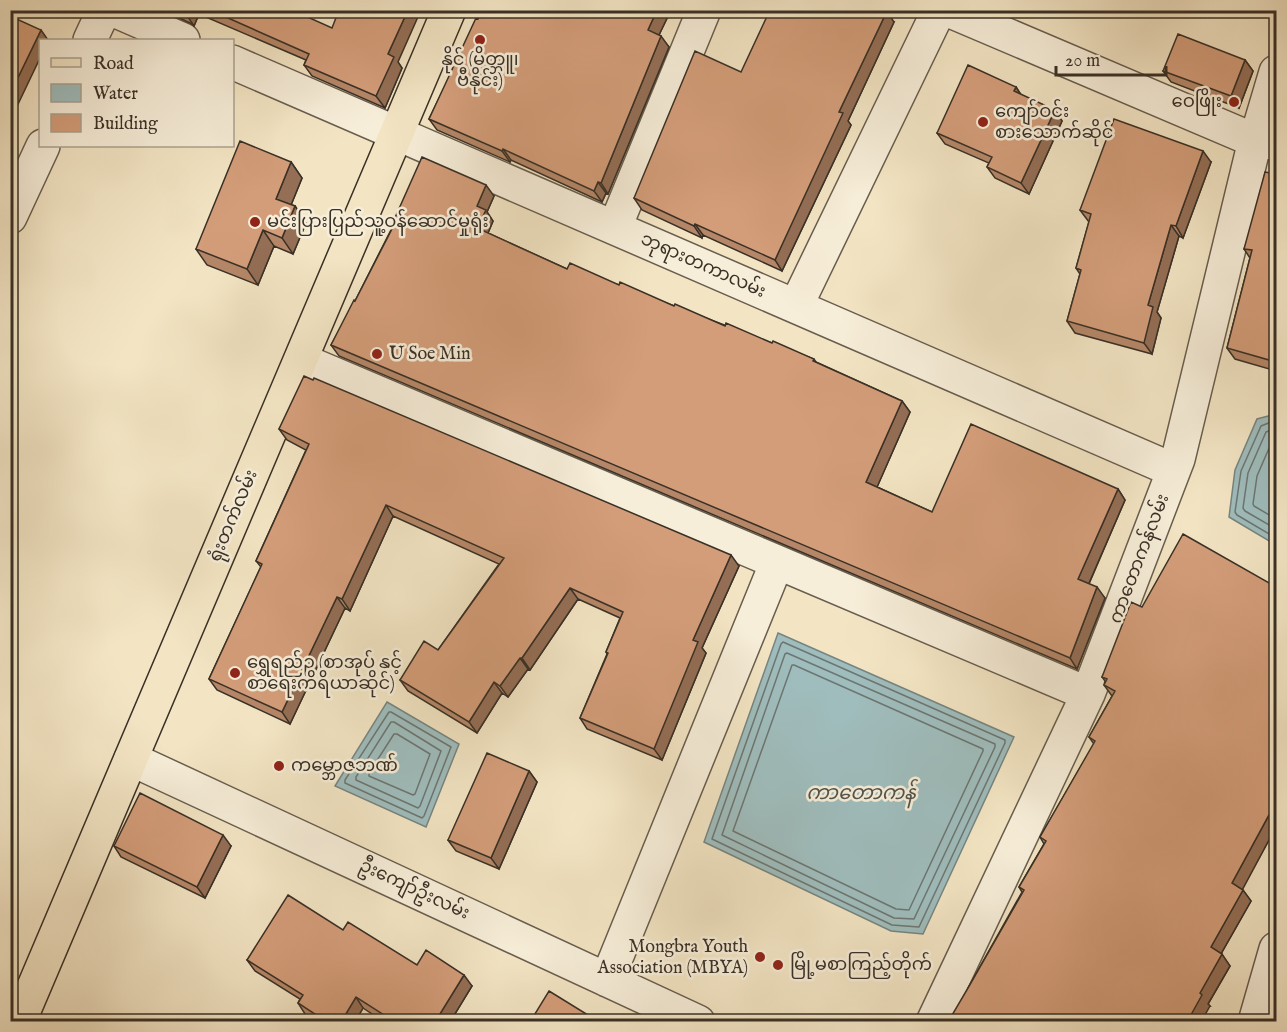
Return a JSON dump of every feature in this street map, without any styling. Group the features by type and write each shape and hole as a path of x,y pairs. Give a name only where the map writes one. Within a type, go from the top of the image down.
{"main road":[{"name":"ရုံးတက်လမ်း","path":"20,1001 131,759 449,10"}],"street":[{"path":"90,39 104,10"},
{"path":"114,10 181,39"},
{"path":"615,227 704,10"},
{"path":"796,306 939,10"},
{"path":"948,10 1266,142"},
{"name":"ဘုရားတကာလမ်း","path":"234,63 1173,470"},
{"name":"ကာတောကန်လမ်း","path":"933,1022 1088,694 1178,459 1266,142 1276,72"},
{"path":"10,217 43,147"},
{"path":"301,360 1088,694"},
{"path":"607,980 777,562"},
{"name":"ဦးကျော်ဦးလမ်း","path":"131,759 698,1022"},
{"path":"1255,1022 1276,949"}],"water":[{"path":"1276,414 1276,545 1229,517 1235,470 1257,419"},
{"name":"ကာတောကန်","path":"778,633 1014,737 923,934 891,931 704,842"},
{"path":"387,702 459,744 426,827 335,786"}],"building":[{"path":"210,10 292,10 332,28 339,10 408,10 388,54 394,57 376,96 304,65 309,54"},
{"path":"482,10 657,10 648,30 661,36 601,183 598,182 594,191 503,149 502,151 429,119 476,18 478,19"},
{"path":"770,10 887,11 839,112 843,113 775,260 634,198 695,51 741,72"},
{"path":"10,16 41,30 10,94"},
{"path":"1178,34 1245,60 1231,96 1163,71"},
{"path":"968,65 1016,87 1014,91 1055,110 1021,183 987,167 992,157 937,133"},
{"path":"1114,119 1203,151 1176,226 1171,225 1148,305 1153,307 1144,343 1067,321 1081,270 1076,268 1091,214 1080,210"},
{"path":"240,141 291,162 276,199 295,206 282,238 263,230 247,269 196,249"},
{"path":"422,157 486,185 477,206 486,210 477,228 567,269 570,263 619,285 620,282 725,326 726,323 772,343 773,341 902,401 866,482 932,512 971,424 1118,489 1078,579 1097,587 1070,658 331,345 396,221 394,220"},
{"path":"1265,172 1276,174 1276,362 1227,348 1252,250 1244,249"},
{"path":"304,376 313,380 314,378 731,555 693,640 698,642 654,749 580,718 623,612 570,588 500,686 494,682 469,722 400,680 424,641 438,650 504,558 386,505 342,599 337,597 282,712 209,679 262,564 256,561 309,444 279,429"},
{"path":"1183,534 1276,587 1276,802 1232,883 1243,890 1211,947 1222,954 1187,1022 948,1022 1024,890 1019,887 1046,841 1040,837 1095,741 1089,737 1115,691 1104,685 1107,679 1102,677 1131,602 1142,607"},
{"path":"487,753 529,771 491,858 448,840"},
{"path":"140,793 223,835 197,887 114,846"},
{"path":"288,895 343,930 348,922 417,965 426,950 464,975 435,1022 395,1022 356,997 341,1022 327,1022 298,1003 303,995 247,960"},
{"path":"549,991 588,1015 583,1022 530,1022"}],"place":[{"name":"နိုင် (မိတ္တူ၊ ဗီနိုင်း)","path":"480,40"},
{"name":"ဝေဖြိုး","path":"1234,102"},
{"name":"ကျော်ဝင်း စားသောက်ဆိုင်","path":"983,122"},
{"name":"မင်းပြားပြည်သူ့ဝန်ဆောင်မှုရုံး","path":"255,222"},
{"name":"U Soe Min","path":"377,354"},
{"name":"ရွှေရည်ဥ (စာအုပ် နှင့် စာရေးကိရိယာဆိုင်)","path":"235,673"},
{"name":"ကမ္ဘောဇဘဏ်","path":"279,766"},
{"name":"Mongbra Youth Association (MBYA)","path":"760,957"},
{"name":"မြို့မစာကြည့်တိုက်","path":"778,965"}]}
